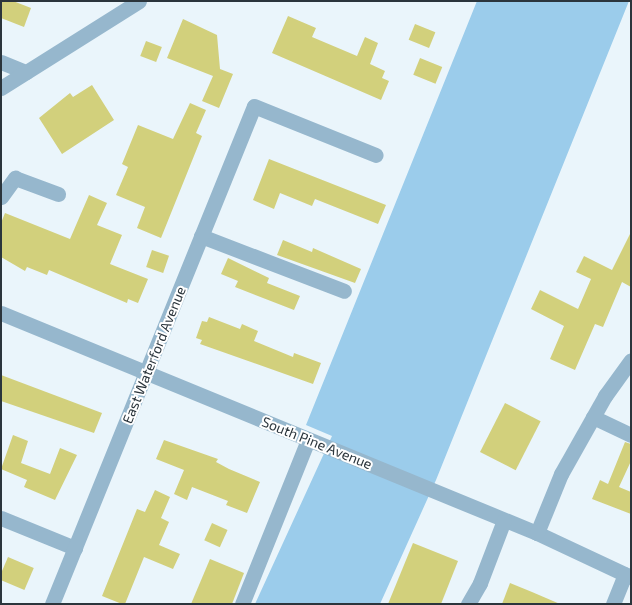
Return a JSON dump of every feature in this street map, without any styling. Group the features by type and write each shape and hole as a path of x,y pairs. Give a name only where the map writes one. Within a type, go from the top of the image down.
{"street":[{"path":"1,88 139,1"},
{"path":"1,62 26,72"},
{"name":"East Waterford Avenue","path":"52,604 147,374 254,106 376,155"},
{"path":"1,197 15,178 58,194"},
{"path":"201,236 344,291"},
{"name":"South Pine Avenue","path":"1,313 537,533 628,575"},
{"path":"537,533 561,474 593,417 631,360"},
{"path":"593,417 631,435"},
{"path":"242,604 308,440"},
{"path":"1,518 75,548"},
{"path":"468,604 480,583 504,520"},
{"path":"613,604 628,575"}],"shaded area":[{"path":"477,1 629,1 436,480 380,604 255,604 332,436 306,425"}],"building":[{"path":"1,1 13,1 31,8 24,27 1,18"},
{"path":"288,16 316,28 312,37 357,56 365,37 378,43 370,64 385,71 382,78 389,81 381,100 272,53"},
{"path":"183,19 217,35 220,69 233,74 219,108 202,101 213,76 167,58"},
{"path":"415,24 435,32 429,48 409,40"},
{"path":"146,41 162,47 156,62 140,56"},
{"path":"420,58 442,67 436,84 413,75"},
{"path":"92,85 114,120 62,154 39,118 70,93 73,97"},
{"path":"190,103 206,110 196,133 202,136 161,238 137,228 145,207 116,195 128,167 122,164 138,125 173,139"},
{"path":"269,159 386,205 378,224 315,199 312,206 280,193 274,209 253,200"},
{"path":"89,195 107,203 97,225 122,235 110,264 148,279 138,303 128,299 127,303 49,270 47,275 27,267 25,271 1,257 1,223 5,213 70,239"},
{"path":"631,232 631,287 622,282 603,327 595,324 575,370 550,359 564,326 531,309 540,290 578,309 591,279 576,272 584,256 612,270"},
{"path":"283,240 312,252 313,248 361,269 355,283 277,255"},
{"path":"152,250 169,256 163,273 146,267"},
{"path":"228,258 269,278 267,283 300,296 294,310 235,287 238,281 221,274"},
{"path":"209,317 240,329 242,324 258,331 254,341 293,357 294,353 321,363 313,384 200,344 202,340 196,338 202,321 207,322"},
{"path":"1,375 102,413 94,433 1,401"},
{"path":"505,403 541,421 516,470 480,452"},
{"path":"13,435 28,441 21,463 50,474 60,448 77,455 55,500 24,487 27,480 1,469"},
{"path":"164,440 218,459 216,462 260,482 247,513 226,505 228,501 192,487 187,500 174,494 184,470 156,459"},
{"path":"625,442 631,444 631,461 619,487 631,492 631,514 592,499 600,480 608,484"},
{"path":"155,490 170,497 161,518 169,522 159,545 180,554 173,569 144,557 125,604 122,604 102,596 137,509 145,512"},
{"path":"212,523 228,530 220,547 204,540"},
{"path":"413,543 458,561 441,604 388,604"},
{"path":"8,557 34,568 24,590 1,580 1,573"},
{"path":"210,559 244,573 232,604 191,604"},
{"path":"510,583 532,592 560,604 502,604"}]}
